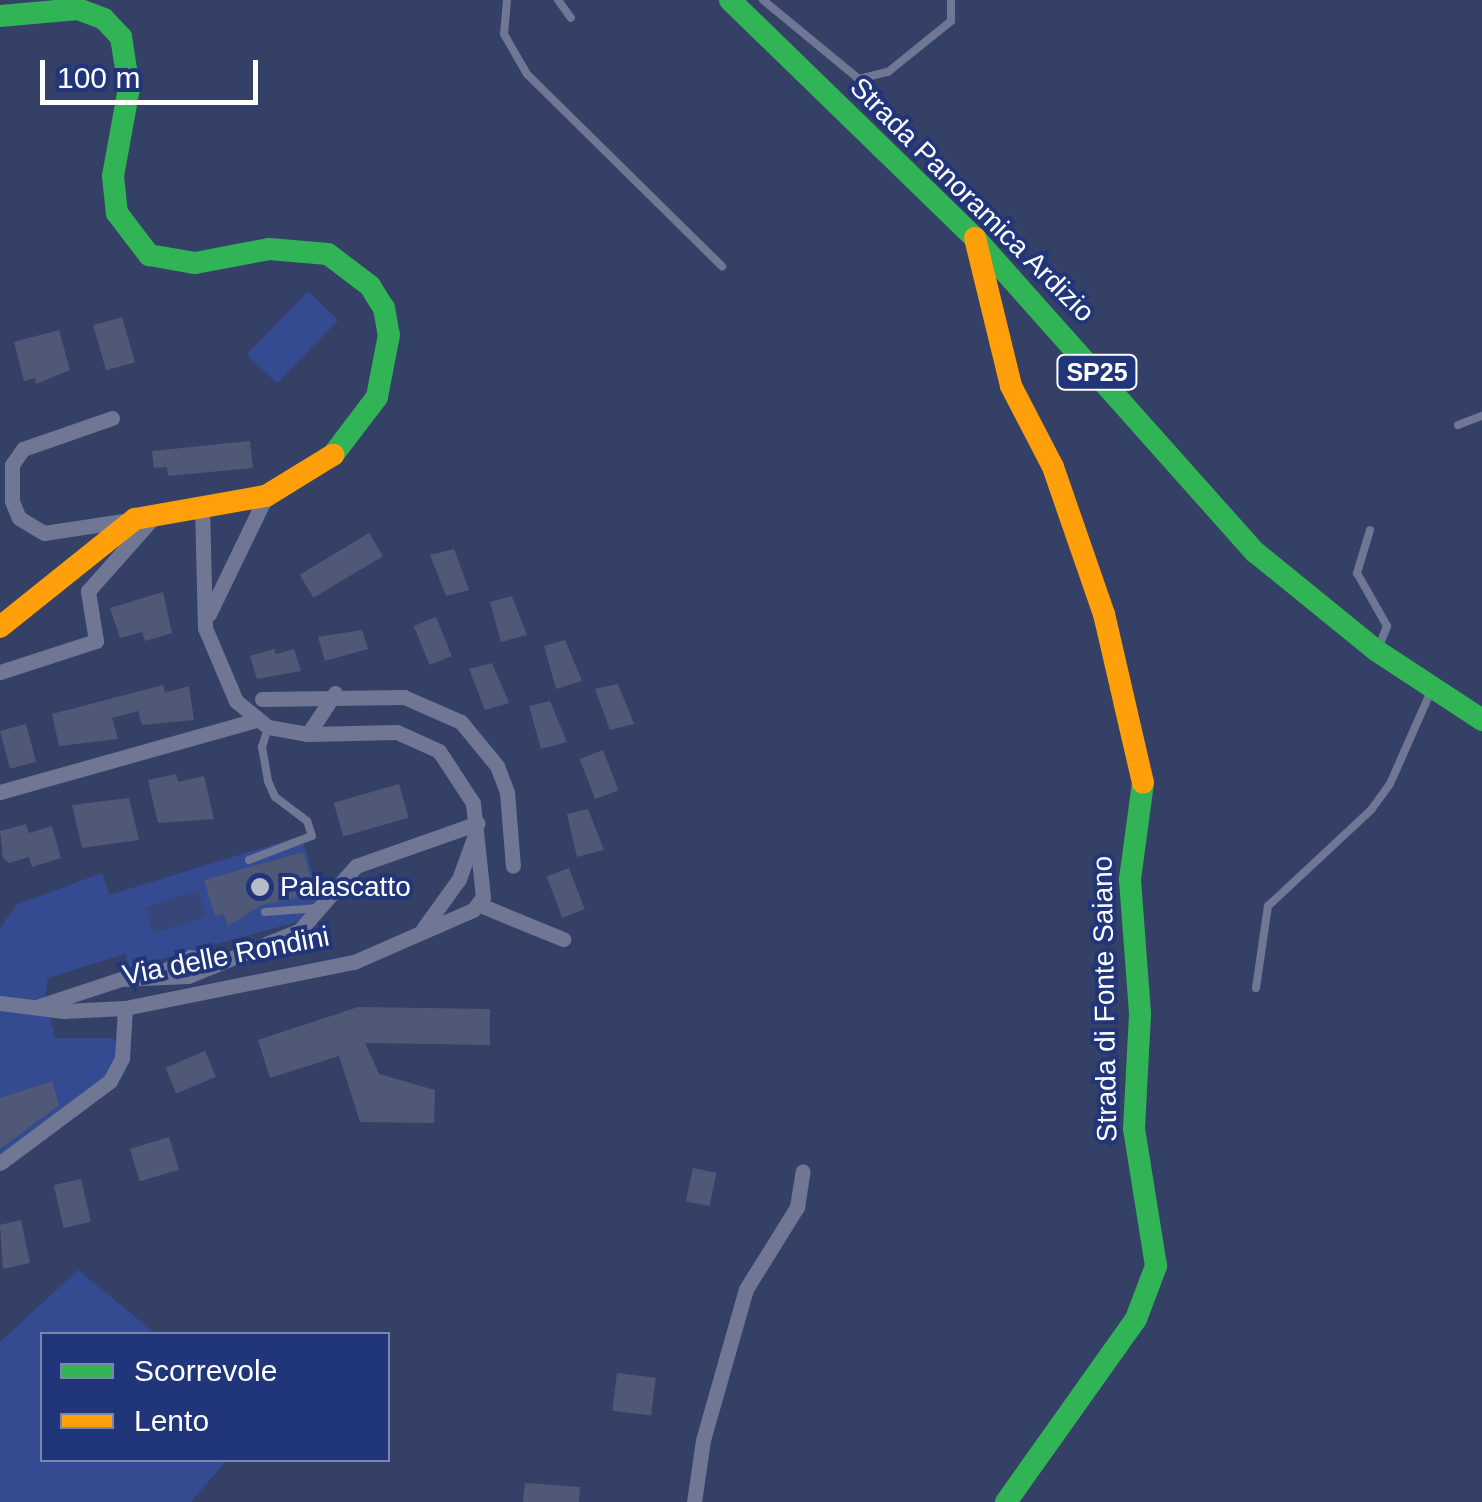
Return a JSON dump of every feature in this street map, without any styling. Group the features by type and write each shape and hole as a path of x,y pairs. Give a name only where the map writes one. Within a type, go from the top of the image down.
{"street":[{"name":"Strada Panoramica Ardizio","path":"730,0 975,238 1255,552 1377,651 1482,720"},
{"path":"0,16 78,9 104,19 121,37 129,88 113,176 117,213 149,255 195,263 269,248 328,254 353,268 384,308 388,364 363,420 327,463 266,496 44,533 20,518 12,501 12,464 22,449 112,418"},
{"name":"Strada di Fonte Saiano","path":"975,238 1011,386 1053,466 1104,614 1145,790 1130,879 1140,1012 1134,1129 1156,1266 1151,1289 1116,1351 1006,1502"},
{"path":"205,628 215,592 251,535 266,496"},
{"path":"202,505 205,628 220,676 262,724"},
{"path":"0,672 96,641 88,591 159,511"},
{"path":"0,627 135,519"},
{"path":"308,734 335,693"},
{"path":"262,699 335,693 404,697 461,722 490,754 508,792 513,866"},
{"path":"0,792 262,724 308,734 372,730 420,740 454,766 478,823 485,881 480,906 564,939"},
{"name":"Via delle Rondini","path":"36,1008 121,979 188,976 220,959 300,930 366,860 478,823"},
{"name":"Via delle Rondini","path":"420,932 459,879 478,823"},
{"name":"Via delle Rondini","path":"0,1003 36,1008 125,1008 354,962 480,906"},
{"path":"0,1163 110,1081 122,1058 125,1008"},
{"path":"694,1502 703,1440 746,1289 797,1207 803,1170"}],"lane":[{"path":"507,0 504,34 528,74 722,266"},
{"path":"558,0 570,18"},
{"path":"763,0 859,79 888,72 951,21 952,0"},
{"path":"1458,425 1482,416"},
{"path":"1370,530 1358,573 1387,626 1377,651"},
{"path":"1256,988 1268,906 1371,810 1390,784 1433,687"},
{"path":"249,860 312,836 308,821 275,797 268,781 262,724"},
{"path":"265,912 323,908"}],"shaded area":[{"path":"308,291 338,320 277,383 247,354"},
{"path":"301,836 321,899 300,921 130,968 125,954 48,978 45,997 55,1038 113,1038 120,1047 110,1073 0,1158 0,928 16,905 102,873 109,895"},
{"path":"198,891 206,917 153,933 145,907"},
{"path":"78,1270 154,1332 40,1332 40,1462 225,1462 191,1502 0,1502 0,1342"}],"building":[{"path":"122,317 135,362 106,370 93,325"},
{"path":"59,330 70,370 36,384 35,378 24,381 14,342"},
{"path":"250,441 253,468 168,476 167,467 154,468 152,451"},
{"path":"369,533 383,556 313,598 300,575"},
{"path":"454,549 469,590 446,596 430,555"},
{"path":"163,592 172,633 145,641 142,632 120,638 110,608"},
{"path":"512,596 527,635 501,642 490,602"},
{"path":"436,617 452,656 429,665 414,626"},
{"path":"362,630 368,649 325,661 318,637"},
{"path":"565,640 582,681 556,689 544,646"},
{"path":"274,649 276,654 294,649 301,671 257,679 250,656"},
{"path":"492,663 509,703 485,710 469,669"},
{"path":"618,684 634,724 610,730 595,689"},
{"path":"163,685 165,693 189,686 194,720 142,725 138,711 112,718 118,739 59,746 52,714"},
{"path":"550,701 567,742 541,749 529,706"},
{"path":"26,724 36,762 10,769 0,731"},
{"path":"603,750 618,790 595,799 580,759"},
{"path":"176,774 178,782 204,776 214,819 158,823 148,780"},
{"path":"399,784 409,818 343,836 334,803"},
{"path":"129,798 139,840 82,848 72,805"},
{"path":"588,809 604,850 577,857 567,814"},
{"path":"26,824 29,833 52,826 61,858 32,867 29,857 9,863 3,858 0,831"},
{"name":"Palascatto","path":"303,852 316,894 262,905 228,926 224,914 215,916 204,880"},
{"path":"569,868 585,909 562,918 547,877"},
{"path":"358,1007 490,1009 490,1045 365,1043 379,1074 435,1090 434,1123 360,1122 339,1056 270,1078 258,1040"},
{"path":"205,1051 216,1077 176,1094 165,1068"},
{"path":"52,1081 59,1105 0,1149 0,1098"},
{"path":"169,1137 179,1170 140,1182 130,1149"},
{"path":"693,1168 716,1173 709,1206 686,1201"},
{"path":"81,1179 91,1222 64,1228 54,1185"},
{"path":"21,1220 30,1263 3,1269 0,1225"},
{"path":"617,1373 656,1378 651,1415 612,1411"},
{"path":"525,1483 580,1487 579,1502 523,1502"}],"traffic: fast":[{"path":"730,0 975,238 1255,552 1377,651 1482,720"},
{"path":"0,16 78,9 104,19 121,37 129,88 113,176 117,213 149,255 195,263 269,249 328,254 370,286 384,308 389,335 377,397 333,455"},
{"path":"1006,1502 1136,1319 1156,1266 1134,1129 1140,1013 1130,879 1143,783"}],"traffic: slow":[{"path":"975,238 1011,386 1053,467 1104,614 1143,783"},
{"path":"0,627 135,519 266,496 333,455"}],"place":[{"name":"Palascatto","path":"260,887"}]}
